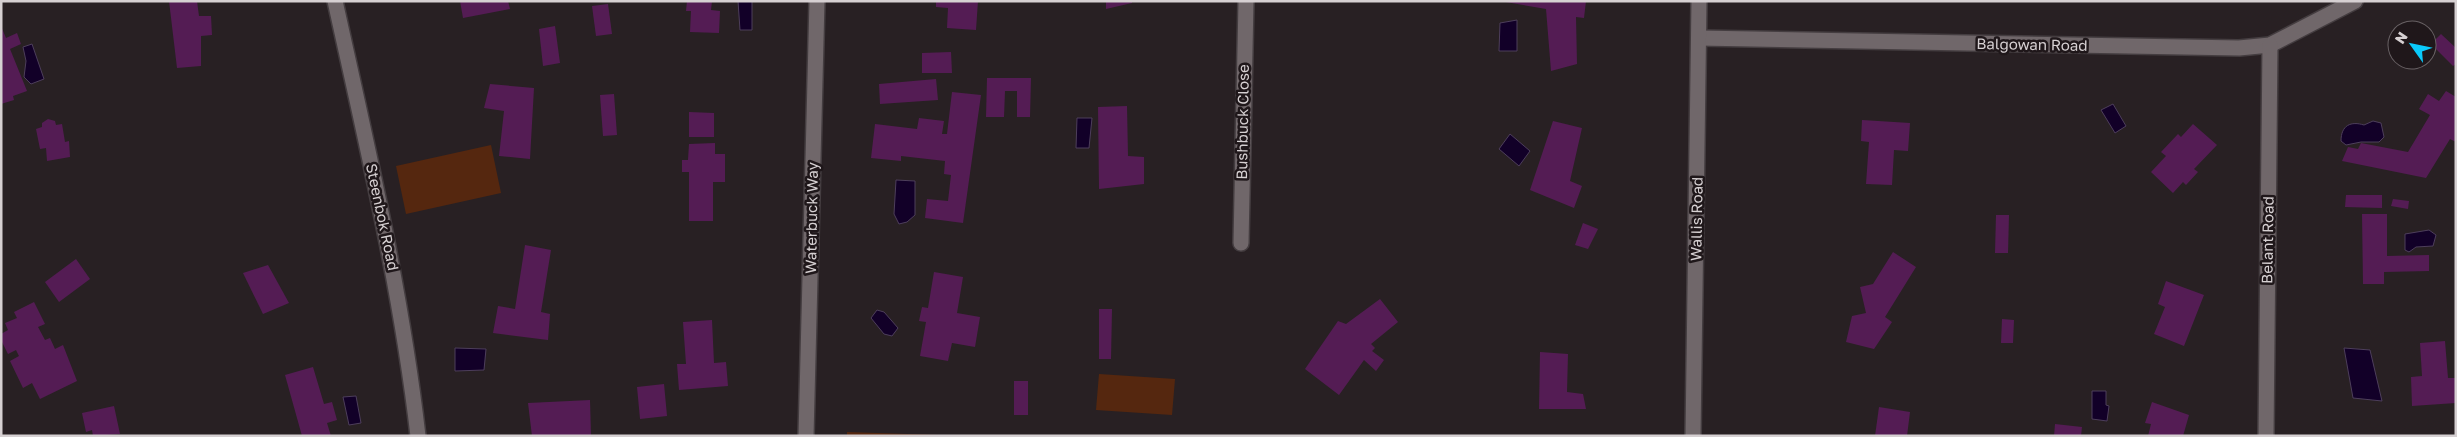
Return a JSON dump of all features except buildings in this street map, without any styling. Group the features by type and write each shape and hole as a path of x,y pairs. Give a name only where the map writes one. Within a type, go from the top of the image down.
{"street":[{"name":"Steenbok Road","path":"335,1 390,251 410,366 418,436"},
{"name":"Waterbuck Way","path":"806,436 817,1"},
{"name":"Bushbuck Close","path":"1241,243 1246,1"},
{"name":"Wallis Road","path":"1693,436 1699,1"},
{"name":"Balgowan Road","path":"1699,38 2213,49 2270,45 2355,1"},
{"name":"Belant Road","path":"2266,436 2270,45"}],"shaded area":[{"path":"738,1 752,1 752,30 740,30"},
{"path":"1517,20 1517,51 1499,51 1500,23"},
{"path":"32,44 44,79 31,84 24,77 26,61 23,47"},
{"path":"2113,104 2126,126 2115,133 2101,110"},
{"path":"1077,118 1092,118 1089,148 1076,148"},
{"path":"2373,121 2381,123 2384,137 2379,142 2361,142 2346,145 2341,141 2343,131 2351,124 2364,125"},
{"path":"1510,134 1530,151 1519,166 1499,149"},
{"path":"491,145 501,193 406,214 396,166"},
{"path":"896,180 915,181 915,215 907,222 899,224 894,214"},
{"path":"2429,230 2436,235 2433,246 2416,247 2409,252 2405,250 2405,234"},
{"path":"877,310 884,312 898,328 892,336 884,334 871,318"},
{"path":"455,348 486,349 484,370 455,371"},
{"path":"2344,348 2370,350 2382,401 2353,398"},
{"path":"1099,374 1175,379 1172,415 1096,410"},
{"path":"2092,391 2106,391 2106,405 2109,406 2107,421 2092,419"},
{"path":"356,396 361,423 349,425 343,397"},
{"path":"847,432 938,435 847,436"}]}
